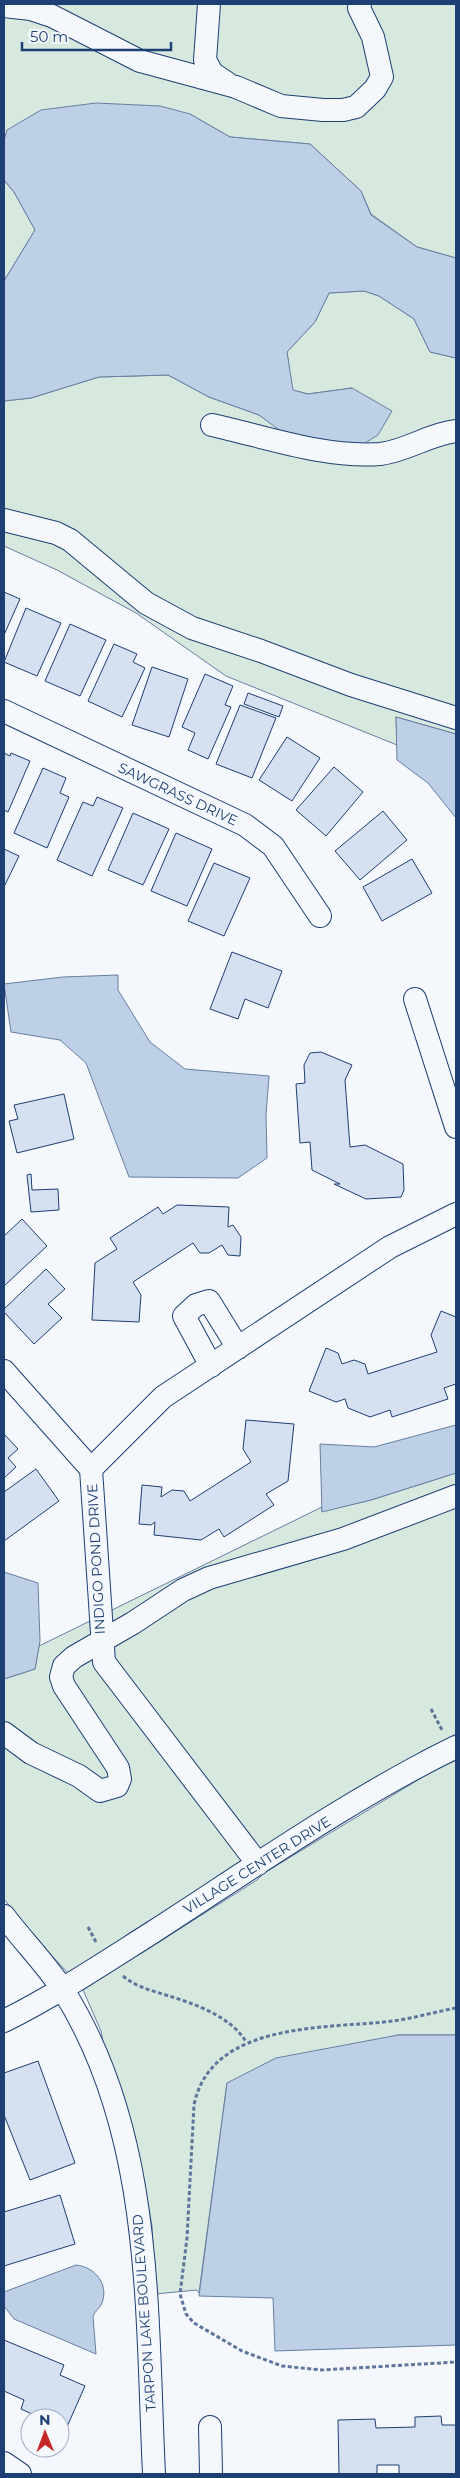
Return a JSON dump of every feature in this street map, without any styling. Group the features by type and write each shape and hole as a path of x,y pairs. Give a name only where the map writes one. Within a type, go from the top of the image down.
{"street":[{"path":"209,4 205,60 212,73 232,86"},
{"path":"4,6 31,9 52,16 81,29 140,61 232,86 281,106 343,110 356,107 375,89 382,77 373,37 360,4"},
{"path":"212,425 294,445 363,454 381,454 404,448 454,429"},
{"path":"4,520 56,533 70,540 146,603 192,628 261,651 351,685 456,718"},
{"name":"SAWGRASS DRIVE","path":"4,711 245,825 273,846 320,916"},
{"path":"415,999 456,1127"},
{"name":"INDIGO POND DRIVE","path":"258,1864 104,1662 101,1642 91,1469 163,1397 390,1247 456,1214"},
{"path":"211,1366 184,1316 196,1305 209,1301 238,1348"},
{"path":"4,1371 91,1469"},
{"path":"4,1733 31,1753 79,1776 100,1792 117,1786 120,1778 118,1768 96,1731 71,1698 61,1677 64,1666 74,1657 183,1590 209,1578 343,1539 456,1496"},
{"name":"VILLAGE CENTER DRIVE","path":"4,2021 62,1990 258,1864 394,1781 456,1747"},
{"name":"TARPON LAKE BOULEVARD","path":"4,1916 62,1990 100,2063 125,2141 142,2226 154,2474"},
{"path":"210,2427 212,2474"},
{"path":"4,2463 20,2474"}],"path":[{"path":"88,1927 109,1960 125,1977 136,1984 172,1997 227,2022 238,2029 246,2042"},
{"path":"456,2008 394,2021 297,2031 246,2042 231,2051 206,2074 198,2090 194,2105 186,2238 180,2287 182,2304 186,2314 194,2323 224,2342 282,2366 322,2370 456,2362"}],"shaded area":[{"path":"4,4 456,4 456,258 417,247 371,214 361,191 310,144 230,137 190,114 8,130 4,140"},
{"path":"4,180 14,192 35,230 4,281"},
{"path":"364,291 379,296 414,319 430,352 456,358 456,734 396,717 397,745 226,676 136,613 57,570 4,546 4,401 31,398 99,377 168,375 209,397 259,415 279,429 352,388 308,394 292,390 287,352 315,322 329,293"},
{"path":"456,1473 456,1734 422,1751 260,1849 114,1657 110,1611 322,1507 322,1511 371,1500"},
{"path":"90,1621 91,1644 242,1861 68,1973 34,1937 4,1899 4,1679 35,1669 39,1646"},
{"path":"456,1760 456,2035 398,2035 227,2083 199,2293 197,2290 155,2294 152,2226 135,2137 110,2059 104,2047 101,2031 83,1990 257,1880 264,1873 431,1772"}],"water":[{"path":"96,103 160,106 190,114 230,137 310,144 361,191 371,215 417,247 456,258 456,358 430,352 414,319 379,296 364,291 329,293 315,322 287,352 293,390 308,394 352,388 392,411 378,435 354,450 314,456 259,415 209,397 168,375 99,377 31,398 4,401 4,281 35,230 14,192 4,180 4,140 7,130 41,110"},
{"path":"396,717 456,734 456,818 428,783 397,760"},
{"path":"118,975 118,990 150,1042 185,1069 269,1076 266,1115 267,1158 238,1178 129,1177 86,1063 60,1040 11,1032 4,984 63,977"},
{"path":"456,1425 456,1473 371,1500 322,1512 320,1444 374,1447"},
{"path":"4,1572 38,1583 40,1641 35,1669 4,1679"},
{"path":"398,2035 456,2035 456,2345 275,2351 273,2298 199,2296 227,2083 276,2058"},
{"path":"76,2265 83,2266 94,2273 99,2278 104,2289 102,2303 93,2316 96,2354 14,2319 4,2306 4,2292"}],"building":[{"path":"4,592 20,599 4,635"},
{"path":"26,608 61,623 37,676 4,662"},
{"path":"70,624 106,640 80,696 45,681"},
{"path":"114,644 137,654 133,662 145,668 122,717 88,701"},
{"path":"152,667 188,679 169,737 132,725"},
{"path":"205,674 233,686 225,705 231,707 208,759 188,750 195,733 182,727"},
{"path":"248,693 283,706 279,717 244,704"},
{"path":"240,705 276,718 252,778 216,764"},
{"path":"287,737 320,758 292,801 259,780"},
{"path":"4,753 10,756 11,753 30,761 8,812 4,810"},
{"path":"334,767 363,792 326,836 296,810"},
{"path":"43,768 66,778 60,793 69,797 47,848 14,833"},
{"path":"97,797 123,808 92,876 57,860 83,802 93,806"},
{"path":"383,811 407,840 360,880 335,851"},
{"path":"133,813 169,829 143,885 108,870"},
{"path":"176,833 212,849 187,906 151,891"},
{"path":"4,849 19,856 4,887"},
{"path":"412,859 432,893 382,921 363,887"},
{"path":"214,863 250,878 224,936 188,921"},
{"path":"232,952 282,971 268,1008 245,999 238,1019 210,1009"},
{"path":"321,1052 352,1065 345,1080 350,1147 365,1145 403,1164 404,1190 401,1197 366,1199 334,1184 340,1184 312,1170 310,1142 300,1143 296,1084 305,1083 304,1065 310,1053"},
{"path":"64,1094 74,1139 17,1153 9,1121 18,1119 14,1105"},
{"path":"31,1174 32,1190 58,1189 59,1210 31,1212 27,1175"},
{"path":"177,1205 229,1207 228,1227 233,1225 241,1237 240,1256 228,1255 222,1245 209,1253 200,1253 193,1243 133,1282 141,1295 139,1322 92,1320 95,1263 117,1249 110,1238 158,1207 163,1214"},
{"path":"22,1219 47,1246 4,1286 4,1236"},
{"path":"46,1269 65,1289 48,1304 62,1318 34,1344 4,1312 4,1309"},
{"path":"441,1311 456,1317 456,1384 444,1388 448,1399 392,1417 390,1410 370,1417 348,1408 345,1399 336,1402 309,1391 326,1348 338,1353 342,1364 354,1360 365,1364 368,1374 437,1352 431,1335"},
{"path":"246,1420 294,1424 288,1481 266,1494 274,1505 224,1537 219,1529 201,1540 154,1535 155,1522 151,1525 139,1524 142,1485 162,1487 161,1497 172,1490 184,1491 190,1501 251,1462 243,1449"},
{"path":"4,1434 18,1449 8,1458 16,1467 4,1478"},
{"path":"36,1469 59,1501 4,1541 4,1492"},
{"path":"38,2061 75,2163 30,2180 4,2115 4,2073"},
{"path":"60,2195 75,2244 4,2266 4,2212"},
{"path":"4,2340 64,2365 60,2375 85,2386 70,2420 70,2408 21,2408 24,2400 4,2391"},
{"path":"441,2416 442,2425 456,2425 456,2474 399,2474 399,2465 377,2465 377,2474 339,2474 338,2420 375,2419 376,2428 415,2427 415,2417"}]}
